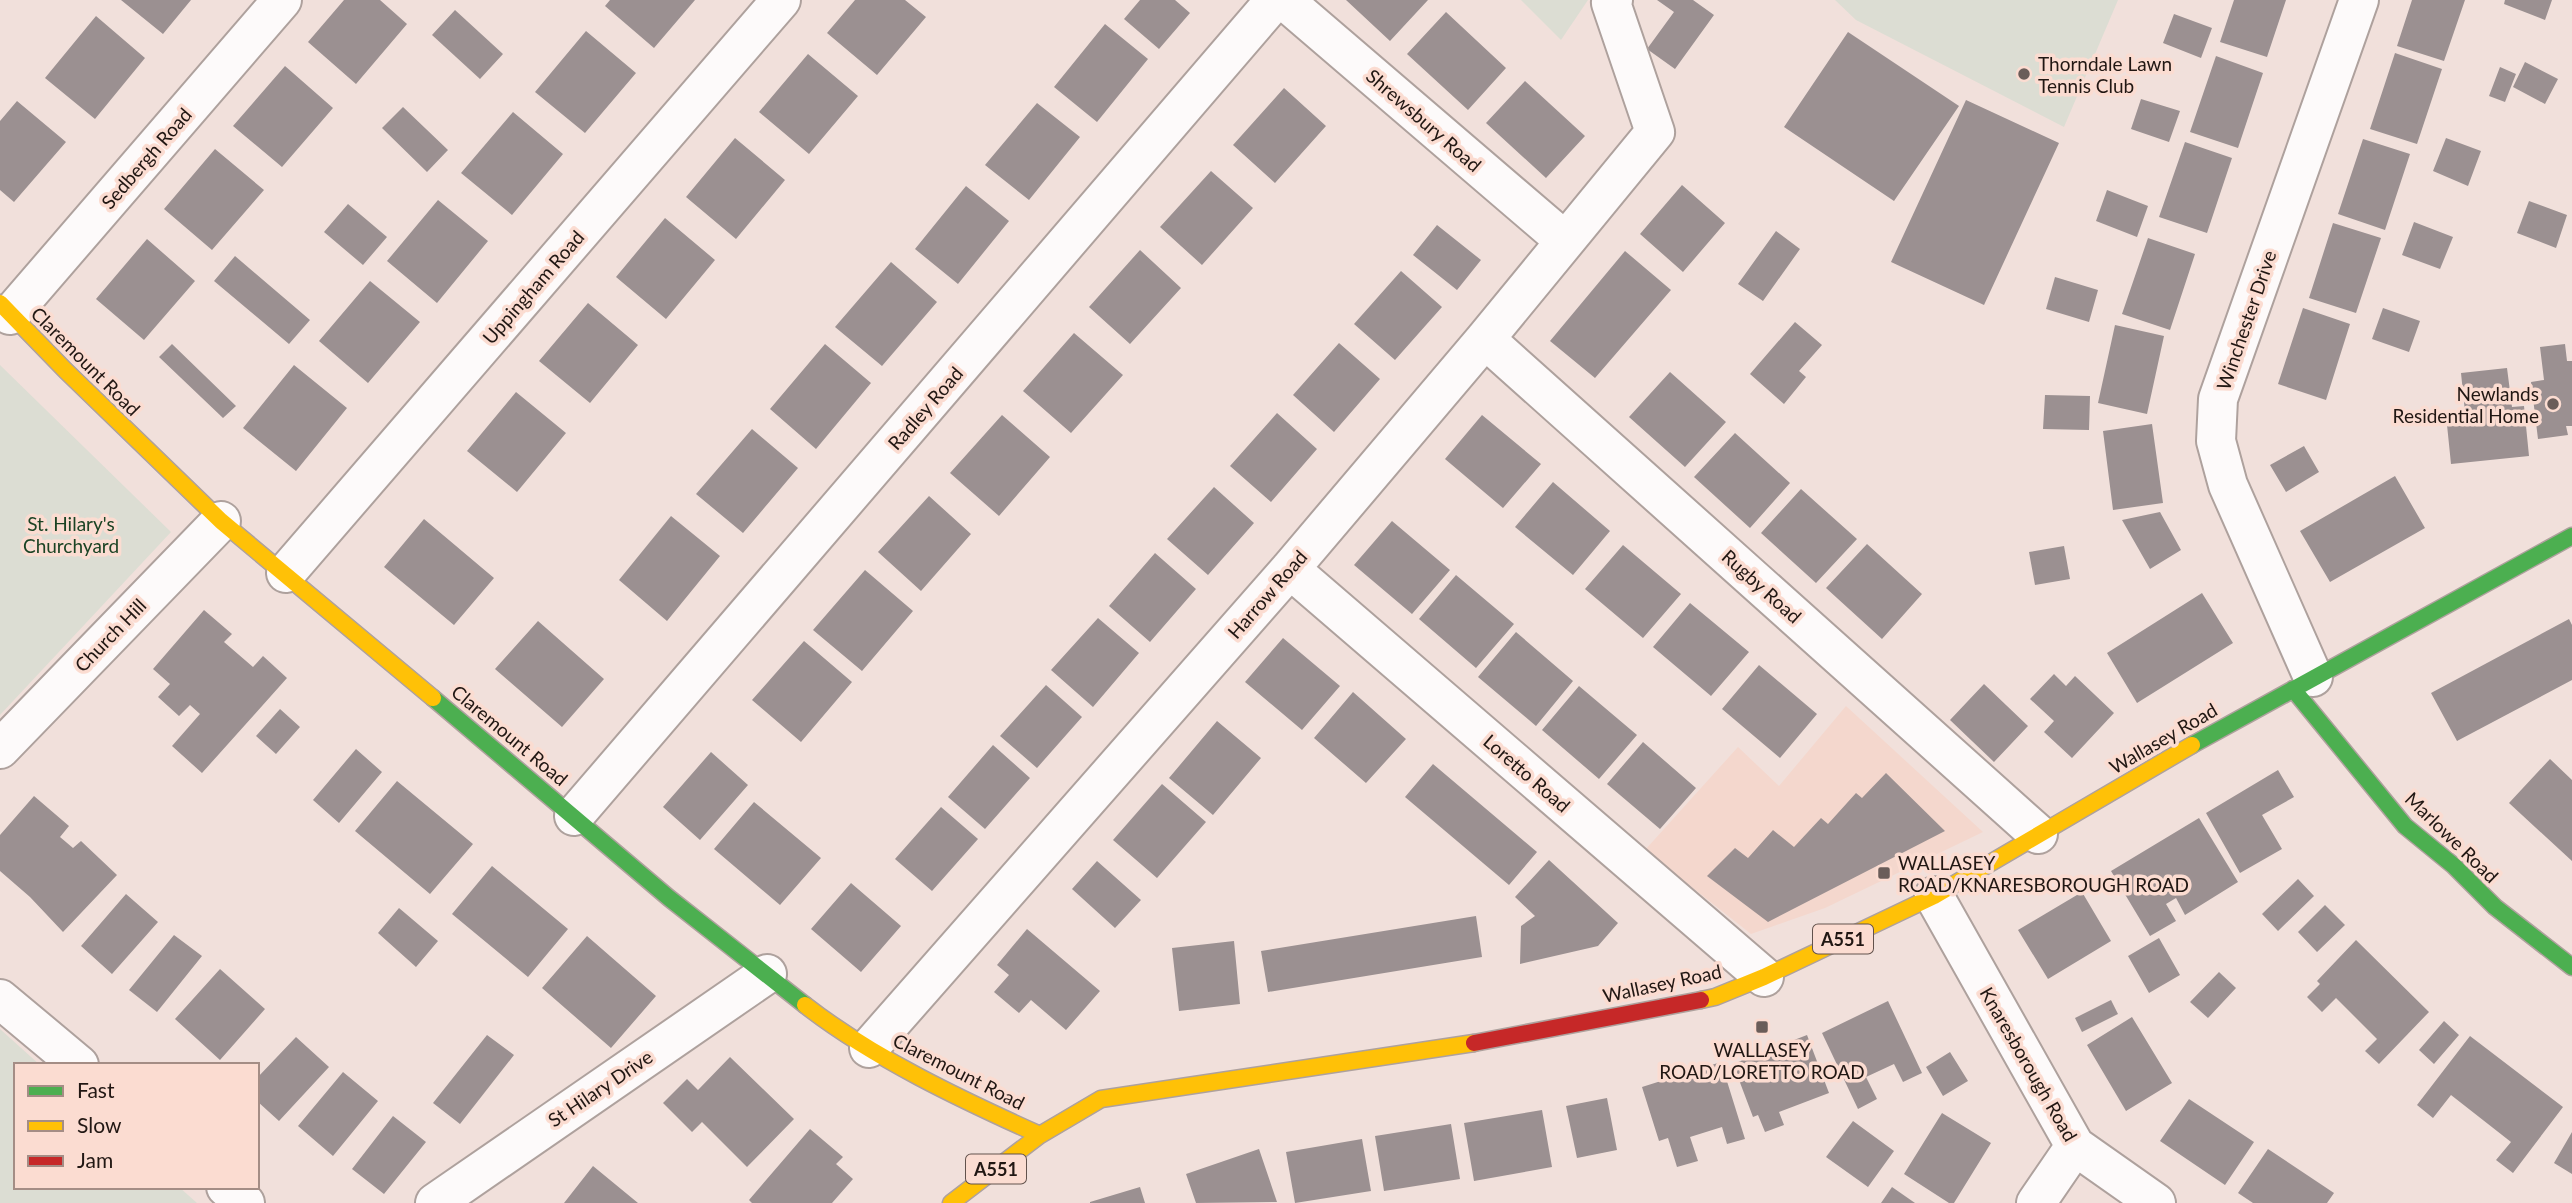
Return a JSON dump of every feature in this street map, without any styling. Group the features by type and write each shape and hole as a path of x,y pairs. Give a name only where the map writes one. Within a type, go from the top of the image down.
{"main road":[{"name":"Claremount Road","path":"5,309 221,521 669,898 820,1016 869,1048 991,1113 1040,1135"},
{"name":"Wallasey Road","path":"1040,1135 1101,1099 1431,1051 1715,997 1764,977 1934,896 2303,683 2572,536"},
{"name":"Marlowe Road","path":"2303,683 2405,826 2454,866 2495,907 2572,967"},
{"name":"A551","path":"951,1203 1040,1135"}],"street":[{"name":"Sedbergh Road","path":"5,309 282,0"},
{"name":"Uppingham Road","path":"286,573 781,0"},
{"name":"Radley Road","path":"574,816 1275,0"},
{"name":"Shrewsbury Road","path":"1284,0 1564,240"},
{"name":"Harrow Road","path":"869,1048 1290,569 1485,339 1655,132 1611,3 1613,0"},
{"name":"Winchester Drive","path":"2303,683 2228,485 2216,441 2218,399 2359,0"},
{"name":"Rugby Road","path":"1485,339 2038,834"},
{"name":"Church Hill","path":"0,749 221,521"},
{"name":"Loretto Road","path":"1290,569 1764,977"},
{"name":"Knaresborough Road","path":"1934,896 2074,1146 2156,1203"},
{"name":"St Hilary Drive","path":"435,1203 766,974"},
{"path":"0,999 77,1063"},
{"path":"2036,1203 2074,1146"},
{"path":"228,1189 245,1203"}],"shaded area":[{"path":"1846,706 1983,832 1825,908 1751,934 1645,850 1738,747 1779,786"}],"green space":[{"path":"1521,0 1588,0 1561,40"},
{"name":"Thorndale Lawn Tennis Club","path":"1835,0 2118,0 2064,127 1856,20"},
{"name":"St. Hilary's Churchyard","path":"0,365 171,532 0,715"},
{"path":"0,1029 38,1063 14,1063 14,1189 181,1189 197,1203 0,1203"}],"building":[{"path":"121,0 191,0 163,34"},
{"path":"344,0 380,0 407,24 356,84 308,42"},
{"path":"610,0 695,0 654,48 605,6"},
{"path":"855,0 905,0 926,17 877,75 827,33"},
{"path":"1140,0 1175,0 1190,13 1159,49 1124,19"},
{"path":"1346,0 1428,0 1390,41"},
{"path":"1657,0 1693,0 1714,15 1675,69 1647,49 1674,12"},
{"path":"2234,0 2286,0 2267,57 2220,42"},
{"path":"2412,0 2465,0 2444,61 2397,46"},
{"path":"2505,0 2552,0 2545,20 2504,4"},
{"path":"455,10 503,54 480,79 432,35"},
{"path":"1446,12 1506,68 1468,110 1407,54"},
{"path":"2174,14 2212,28 2201,58 2163,43"},
{"path":"96,16 145,58 95,119 45,78"},
{"path":"1105,24 1148,59 1097,122 1054,87"},
{"path":"586,31 636,73 585,133 535,92"},
{"path":"1848,32 1959,106 1894,201 1784,127"},
{"path":"2395,53 2442,69 2417,144 2370,129"},
{"path":"808,54 858,96 809,154 759,112"},
{"path":"2216,56 2263,73 2238,148 2190,132"},
{"path":"2525,62 2558,79 2545,104 2513,87"},
{"path":"285,66 333,108 282,167 233,126"},
{"path":"2500,67 2516,74 2505,102 2489,96"},
{"path":"1525,81 1585,136 1546,178 1486,123"},
{"path":"1284,88 1326,126 1275,183 1233,145"},
{"path":"2141,99 2180,111 2169,142 2131,129"},
{"path":"1966,100 2059,143 1984,305 1891,262"},
{"path":"17,101 66,142 14,202 0,190 0,121"},
{"path":"1037,103 1080,137 1029,200 985,165"},
{"path":"403,107 448,150 427,172 382,128"},
{"path":"513,112 563,154 512,215 461,173"},
{"path":"735,138 785,180 736,239 686,197"},
{"path":"2446,138 2481,151 2468,186 2433,171"},
{"path":"2363,139 2410,154 2385,230 2338,214"},
{"path":"2185,142 2232,158 2207,233 2159,217"},
{"path":"215,149 264,190 212,250 164,209"},
{"path":"1211,171 1253,208 1202,265 1160,227"},
{"path":"1682,185 1725,223 1683,272 1640,234"},
{"path":"966,186 1009,221 958,284 915,249"},
{"path":"2107,190 2148,206 2137,237 2096,221"},
{"path":"438,200 488,241 437,303 387,261"},
{"path":"2529,201 2567,215 2556,248 2517,233"},
{"path":"348,204 387,237 363,265 324,232"},
{"path":"665,218 715,260 666,319 616,277"},
{"path":"2414,222 2453,237 2440,269 2402,255"},
{"path":"2333,223 2381,238 2356,313 2309,298"},
{"path":"1437,225 1481,260 1457,290 1413,255"},
{"path":"1776,231 1800,249 1763,301 1738,284"},
{"path":"2148,238 2195,254 2170,330 2122,314"},
{"path":"147,239 195,281 144,340 96,299"},
{"path":"1140,250 1181,288 1130,344 1089,307"},
{"path":"1625,251 1671,290 1595,378 1550,341"},
{"path":"235,256 310,320 289,344 214,281"},
{"path":"891,262 937,302 882,366 835,327"},
{"path":"1401,271 1442,307 1395,360 1354,324"},
{"path":"2055,277 2098,290 2089,322 2046,309"},
{"path":"370,281 420,322 368,383 319,341"},
{"path":"588,303 638,345 590,403 539,361"},
{"path":"2303,308 2350,324 2326,400 2278,384"},
{"path":"2383,308 2420,321 2409,352 2372,339"},
{"path":"1795,322 1822,345 1799,371 1806,377 1784,404 1750,374"},
{"path":"2115,325 2164,336 2147,414 2098,403"},
{"path":"1074,333 1123,375 1071,433 1023,391"},
{"path":"1339,343 1380,379 1334,432 1293,395"},
{"path":"172,344 236,406 223,418 159,357"},
{"path":"825,344 871,383 816,449 770,409"},
{"name":"Newlands Residential Home","path":"2565,344 2567,361 2572,361 2572,426 2566,426 2568,435 2538,439 2531,382 2544,380 2540,347"},
{"path":"294,365 347,408 296,471 243,428"},
{"path":"2507,368 2512,407 2524,406 2529,456 2451,464 2446,415 2465,412 2461,373"},
{"path":"1670,372 1726,422 1685,467 1629,417"},
{"path":"516,392 566,433 517,492 467,451"},
{"path":"2045,395 2090,396 2089,430 2043,429"},
{"path":"1277,413 1317,449 1271,502 1230,466"},
{"path":"1002,415 1050,457 999,516 950,473"},
{"path":"1482,415 1541,464 1503,508 1445,459"},
{"path":"2152,424 2163,503 2113,510 2103,431"},
{"path":"752,429 798,468 743,533 696,494"},
{"path":"1735,433 1790,483 1750,528 1694,477"},
{"path":"2304,446 2319,472 2286,492 2270,465"},
{"path":"2395,476 2425,528 2330,582 2300,531"},
{"path":"1553,482 1610,531 1573,575 1515,527"},
{"path":"1214,487 1254,523 1208,575 1167,539"},
{"path":"1801,489 1857,539 1816,583 1761,533"},
{"path":"929,496 971,534 921,591 878,552"},
{"path":"2160,512 2181,550 2150,569 2122,520"},
{"path":"671,516 720,556 667,621 619,580"},
{"path":"424,519 494,578 454,625 384,567"},
{"path":"1392,521 1450,570 1412,614 1354,565"},
{"path":"1867,544 1922,594 1882,639 1826,588"},
{"path":"1623,545 1681,594 1643,638 1585,589"},
{"path":"2064,546 2070,579 2035,585 2029,552"},
{"path":"1155,553 1196,589 1150,642 1109,606"},
{"path":"865,570 913,611 862,671 813,630"},
{"path":"1456,575 1514,624 1476,668 1419,619"},
{"path":"2202,593 2233,643 2137,703 2107,653"},
{"path":"1690,603 1749,652 1711,696 1653,647"},
{"path":"204,610 232,634 224,642 253,667 263,656 287,678 202,773 172,746 200,714 190,705 179,716 158,697 170,684 153,669"},
{"path":"1098,618 1139,653 1093,707 1051,670"},
{"path":"2569,619 2572,625 2572,680 2457,741 2431,693"},
{"path":"538,621 604,679 562,727 495,669"},
{"path":"1516,632 1573,681 1536,726 1478,677"},
{"path":"1283,638 1340,686 1302,730 1245,682"},
{"path":"804,641 852,682 801,742 752,700"},
{"path":"1759,665 1817,714 1780,758 1722,709"},
{"path":"2054,674 2066,686 2075,676 2114,713 2072,758 2044,732 2054,721 2030,699"},
{"path":"1984,684 2028,726 1994,762 1950,720"},
{"path":"1046,685 1082,717 1037,768 1000,736"},
{"path":"1579,686 1637,735 1599,779 1542,730"},
{"path":"1353,692 1406,739 1366,783 1314,738"},
{"path":"280,709 300,727 276,754 256,736"},
{"path":"1217,721 1261,758 1213,815 1169,778"},
{"path":"1643,742 1696,788 1660,829 1607,784"},
{"path":"993,745 1030,778 985,829 948,797"},
{"path":"356,749 382,772 339,823 313,800"},
{"path":"711,752 748,785 700,840 663,807"},
{"path":"2550,759 2572,780 2572,861 2509,803"},
{"path":"1433,764 1537,852 1509,885 1405,797"},
{"path":"2278,770 2294,797 2262,815 2282,849 2240,873 2206,813"},
{"path":"1886,773 1945,831 1768,922 1707,876 1735,848 1748,858 1773,830 1794,847 1821,818 1828,824 1856,793 1862,798"},
{"path":"397,781 473,844 430,894 355,831"},
{"path":"1162,784 1206,822 1157,878 1113,840"},
{"path":"34,796 69,826 60,837 73,848 81,841 117,875 63,932 30,897 0,871 0,835"},
{"path":"754,802 821,858 780,905 714,849"},
{"path":"941,807 978,839 932,891 895,859"},
{"path":"2199,818 2238,882 2185,915 2176,898 2166,904 2176,921 2150,936 2111,871"},
{"path":"1549,860 1618,923 1598,946 1520,964 1521,926 1535,916 1515,897"},
{"path":"1097,861 1141,900 1115,928 1072,889"},
{"path":"492,866 568,929 528,977 452,914"},
{"path":"2298,879 2314,896 2278,931 2262,914"},
{"path":"851,883 901,926 861,972 811,929"},
{"path":"2082,892 2111,941 2048,979 2018,930"},
{"path":"126,894 158,922 112,974 81,946"},
{"path":"2325,905 2345,925 2317,952 2298,932"},
{"path":"399,908 438,941 416,967 378,933"},
{"path":"1476,916 1482,957 1268,992 1261,951"},
{"path":"1027,929 1100,991 1066,1030 1031,1000 1019,1013 994,992 1009,975 997,965"},
{"path":"174,935 202,956 157,1012 129,990"},
{"path":"587,936 656,996 611,1048 542,988"},
{"path":"2159,938 2180,975 2149,993 2128,956"},
{"path":"2356,940 2429,1012 2379,1064 2365,1051 2377,1039 2336,998 2322,1012 2307,997 2320,984 2317,981"},
{"path":"1234,941 1240,1004 1179,1011 1172,948"},
{"path":"220,969 265,1009 220,1060 175,1019"},
{"path":"2219,972 2236,988 2208,1018 2190,1002"},
{"path":"2111,1000 2118,1014 2082,1032 2075,1018"},
{"path":"1888,1001 1922,1073 1903,1082 1894,1064 1866,1077 1877,1099 1858,1109 1822,1033"},
{"path":"2132,1017 2172,1083 2126,1111 2087,1045"},
{"path":"2444,1021 2459,1035 2434,1064 2419,1050"},
{"path":"487,1035 514,1055 460,1124 433,1103"},
{"path":"1807,1035 1829,1093 1779,1112 1784,1125 1765,1132 1758,1115 1753,1117 1733,1064"},
{"path":"2470,1036 2563,1107 2513,1173 2496,1160 2511,1142 2451,1095 2433,1118 2417,1105"},
{"path":"296,1037 329,1067 279,1121 259,1103 259,1076"},
{"path":"1950,1052 1968,1081 1943,1096 1926,1067"},
{"path":"730,1057 794,1119 747,1167 702,1122 692,1132 663,1103 687,1079 698,1090"},
{"path":"1721,1062 1745,1139 1727,1144 1722,1127 1690,1137 1698,1161 1677,1167 1668,1138 1659,1141 1642,1087"},
{"path":"343,1072 378,1101 333,1156 298,1126"},
{"path":"1607,1098 1617,1150 1577,1158 1566,1106"},
{"path":"2189,1099 2254,1142 2225,1185 2160,1141"},
{"path":"1542,1110 1552,1167 1474,1181 1464,1123"},
{"path":"1942,1113 1991,1143 1954,1203 1949,1203 1904,1174"},
{"path":"393,1116 426,1142 384,1194 352,1169"},
{"path":"1853,1121 1894,1151 1868,1187 1826,1157"},
{"path":"1451,1124 1460,1179 1384,1191 1375,1136"},
{"path":"810,1129 843,1157 836,1164 853,1179 832,1203 752,1203 749,1200"},
{"path":"2572,1132 2572,1174 2554,1163"},
{"path":"1362,1139 1371,1191 1295,1203 1286,1152"},
{"path":"1259,1149 1277,1202 1196,1203 1186,1174"},
{"path":"2268,1149 2334,1193 2327,1203 2253,1203 2238,1193"},
{"path":"593,1166 638,1203 564,1203"},
{"path":"1140,1187 1145,1203 1090,1203 1090,1202"},
{"path":"1892,1187 1915,1203 1881,1203"}],"traffic: fast":[{"path":"2192,745 2572,536"},
{"path":"2293,689 2405,826 2454,866 2495,907 2572,967"},
{"path":"433,698 669,898 805,1005"}],"traffic: slow":[{"path":"0,303 221,521 433,698"},
{"path":"1701,1000 1764,977 1934,896 2192,745"},
{"path":"805,1005 859,1043 889,1060 1040,1135"},
{"path":"951,1203 1040,1135 1101,1099 1474,1043"}],"traffic: jam":[{"path":"1474,1043 1701,1000"}],"place":[{"name":"Thorndale Lawn Tennis Club","path":"2024,74"},
{"name":"Newlands Residential Home","path":"2553,404"},
{"name":"WALLASEY ROAD/KNARESBOROUGH ROAD","path":"1884,873"},
{"name":"WALLASEY ROAD/LORETTO ROAD","path":"1762,1027"}]}
